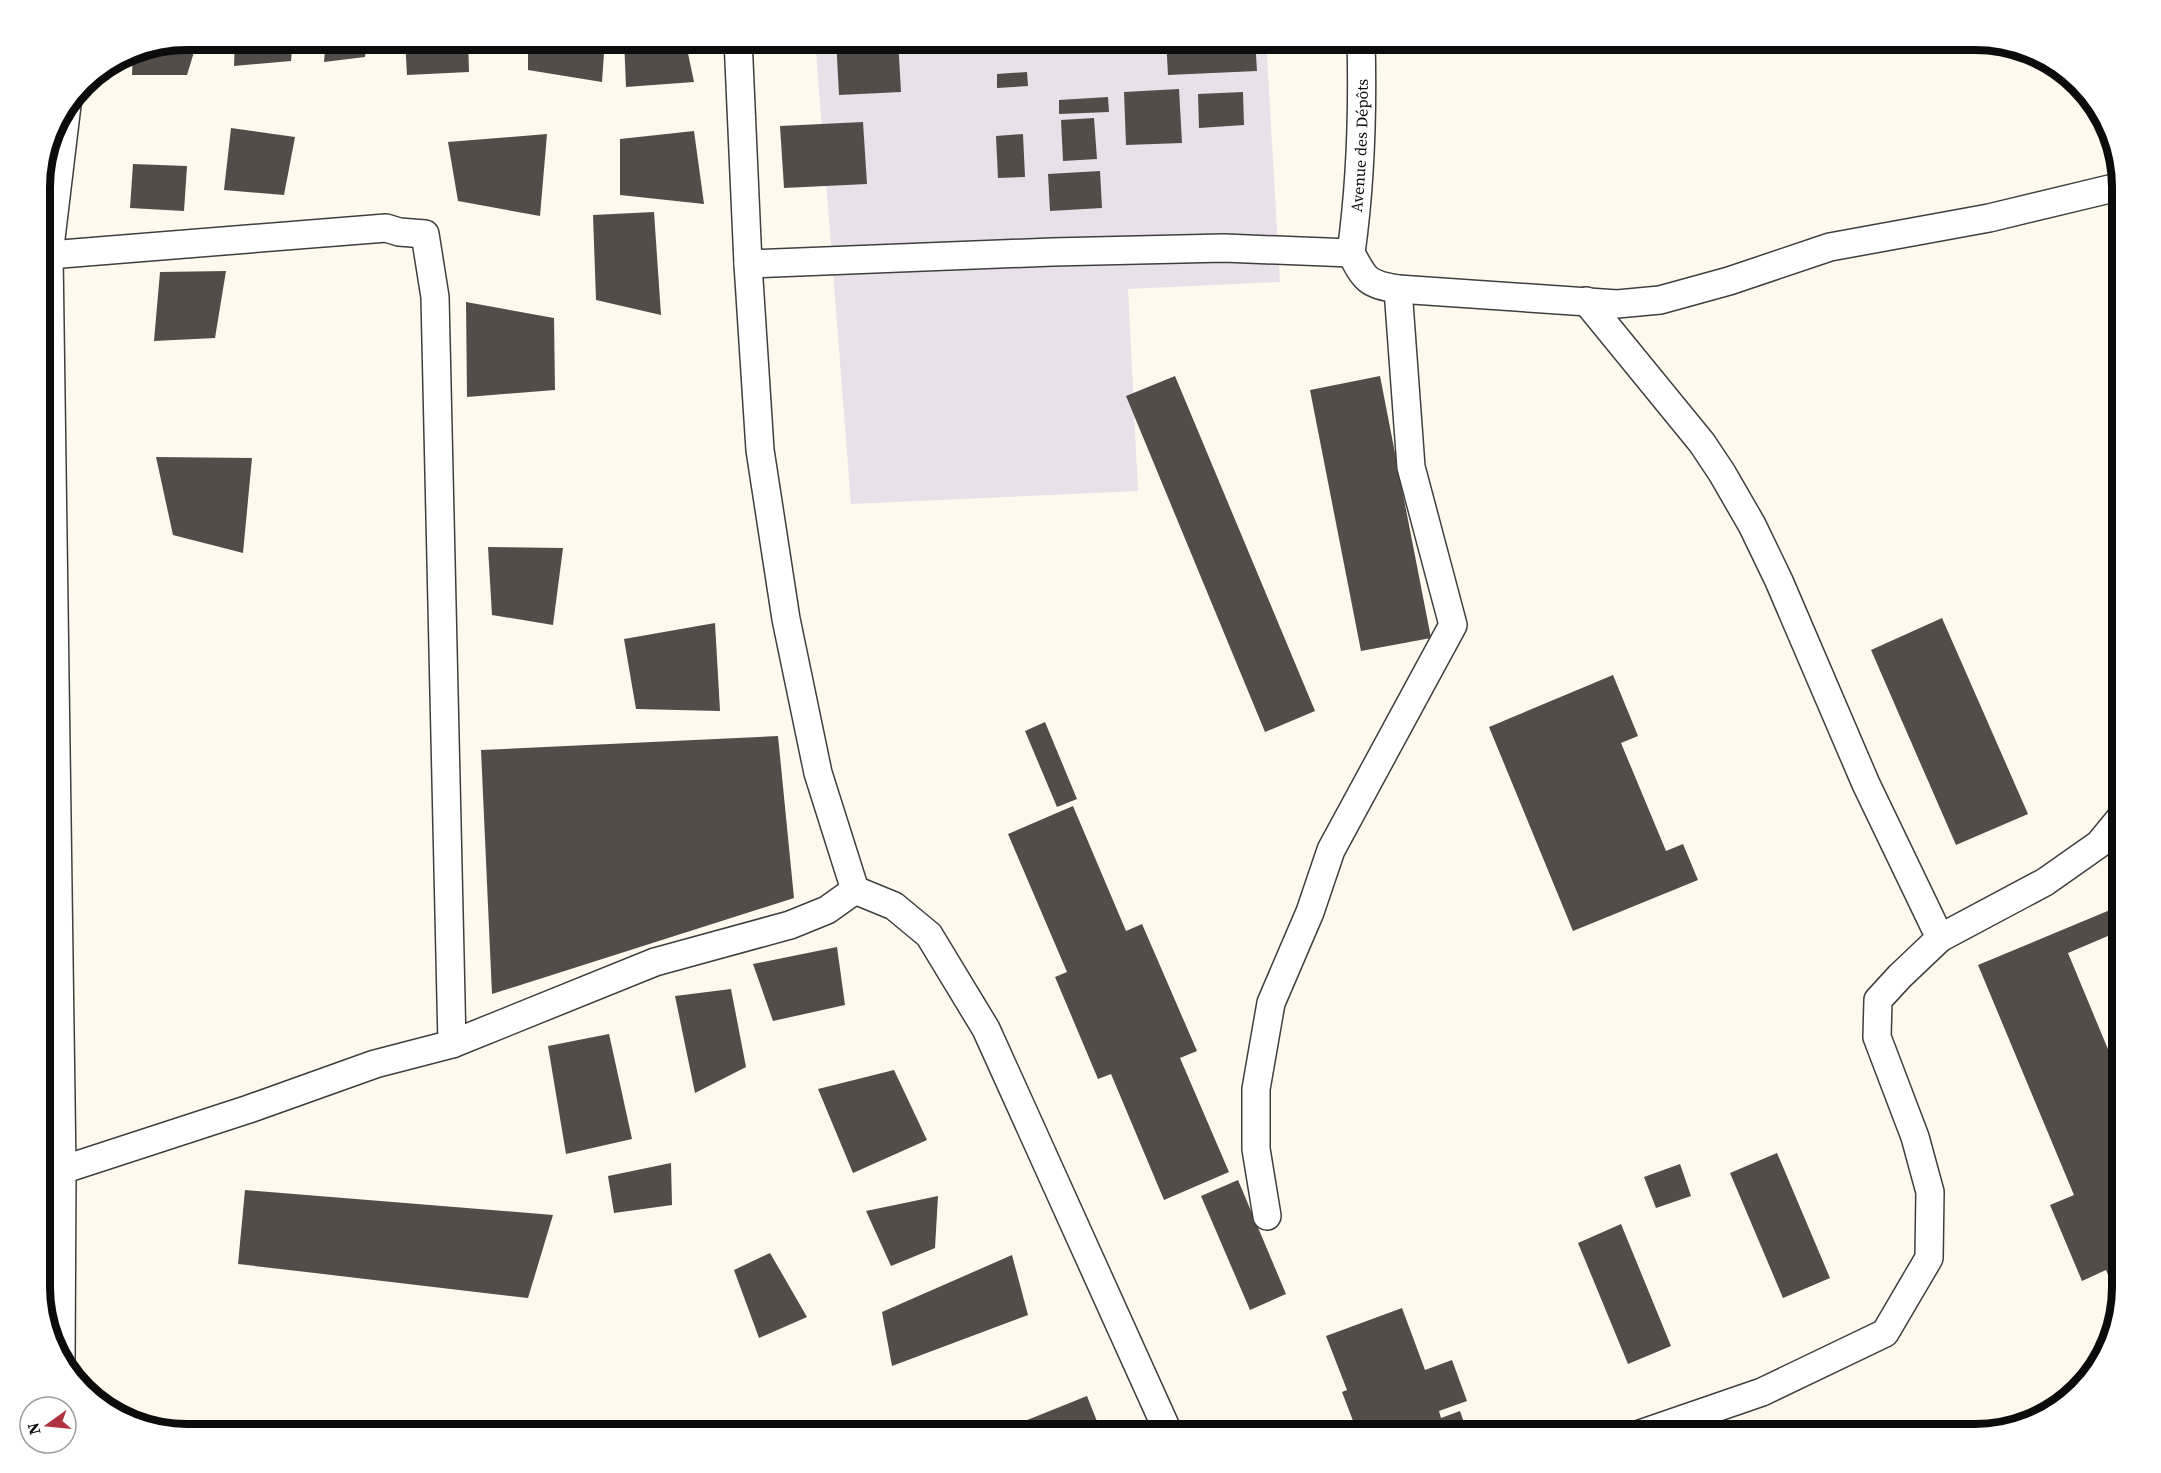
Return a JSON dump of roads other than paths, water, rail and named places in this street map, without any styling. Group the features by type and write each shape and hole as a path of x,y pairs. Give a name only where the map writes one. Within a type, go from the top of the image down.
{"street":[{"path":"738,50 748,264 760,450 786,619 818,773 855,890"},
{"name":"Avenue des Dépôts","path":"1351,253 1359,195 1362,132 1361,50"},
{"path":"50,247 65,125"},
{"path":"748,264 1224,248 1351,253 1364,276 1377,286 1617,304 1660,300 1729,281 1830,248 1989,218 2112,188"},
{"path":"50,255 386,228 399,232 425,234 435,297 452,1044"},
{"path":"1267,1216 1256,1149 1256,1089 1271,1003 1310,912 1331,850 1453,625 1411,467 1398,289"},
{"path":"1586,301 1702,443 1752,525 1779,580 1866,784 1940,938"},
{"path":"50,325 62,1170 61,1340"},
{"path":"1669,1424 1762,1392 1885,1333 1929,1258 1930,1192 1915,1137 1877,1036 1878,1000 1940,938 2045,882 2099,844 2112,828"},
{"path":"62,1170 375,1065 452,1044 655,962 790,925 827,910 855,890"},
{"path":"855,890 894,906 929,936 986,1029 1164,1424"}]}
